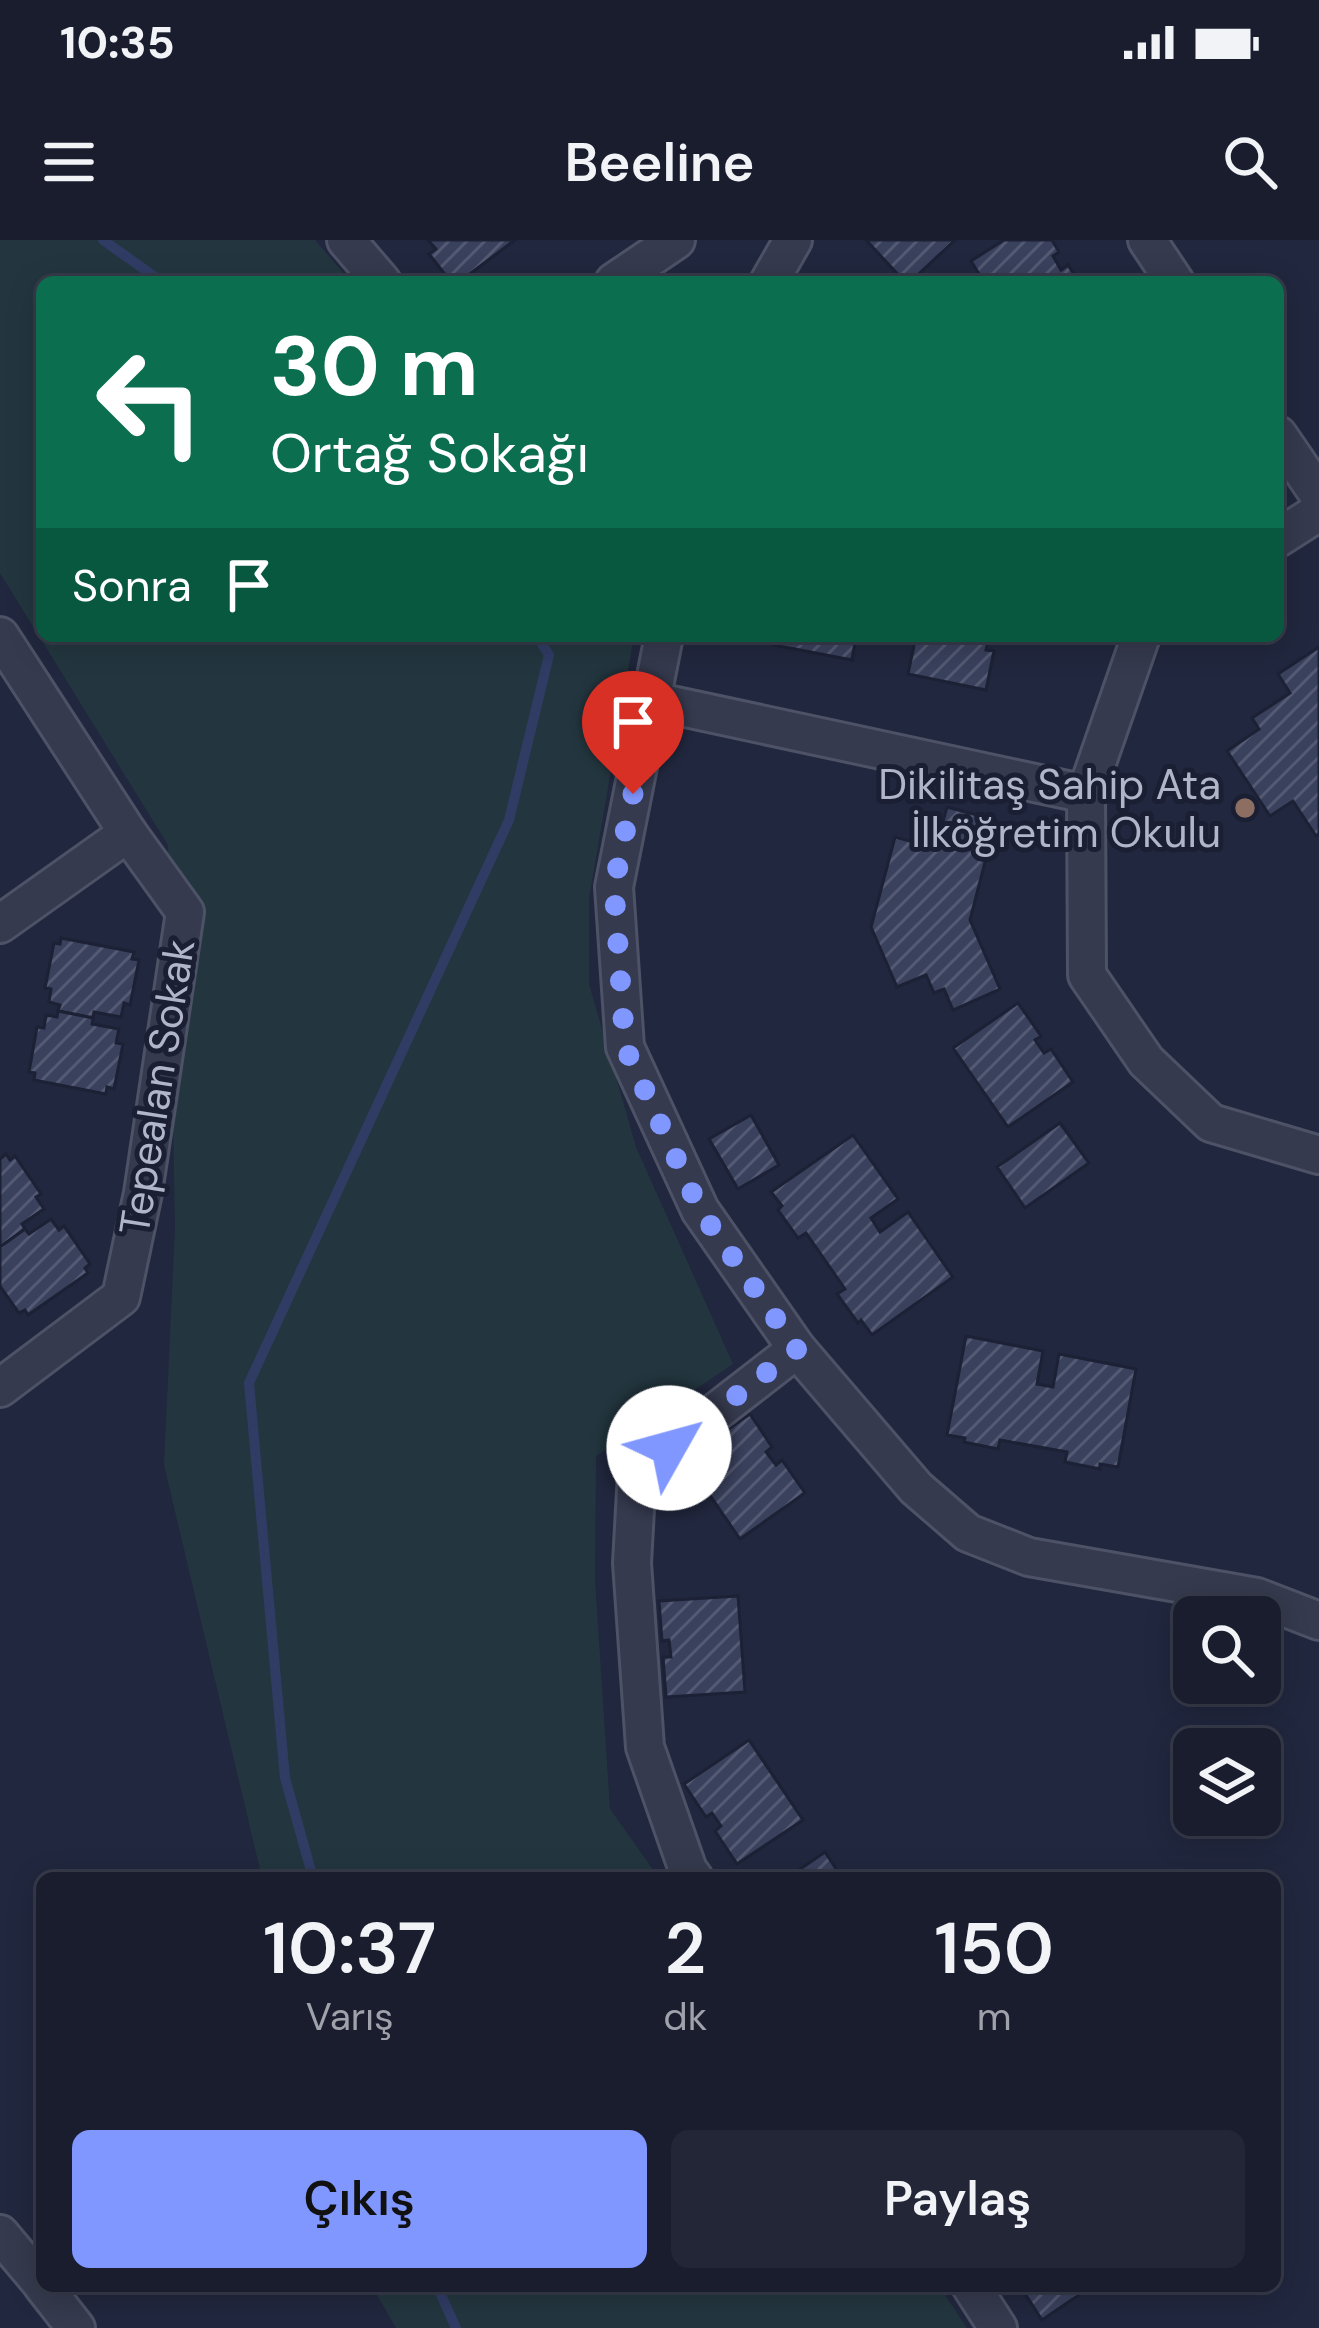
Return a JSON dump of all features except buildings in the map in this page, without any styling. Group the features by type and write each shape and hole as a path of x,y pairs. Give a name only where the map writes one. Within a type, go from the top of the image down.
{"street":[{"path":"346,240 377,276"},
{"path":"623,276 676,240"},
{"path":"773,276 794,240"},
{"path":"1147,240 1171,276"},
{"path":"1284,443 1319,495"},
{"path":"1284,534 1319,512"},
{"name":"Tepealan Sokak","path":"0,636 185,912 143,1193 122,1297 0,1388"},
{"path":"663,642 614,886 625,1047 700,1210 797,1349 916,1488 968,1533 1029,1557 1257,1597 1319,1621"},
{"path":"1139,642 1086,794 1088,975 1146,1061 1211,1123 1319,1154"},
{"path":"653,701 1086,794"},
{"path":"0,924 128,832"},
{"path":"690,1872 645,1747 632,1563 637,1473 797,1349"},
{"path":"0,2234 36,2277"},
{"path":"48,2292 76,2328"},
{"path":"975,2292 998,2328"}],"shaded area":[{"path":"0,240 315,240 346,276 36,276 36,631 0,573"},
{"path":"43,642 633,642 589,898 589,984 636,1147 733,1364 596,1456 595,1580 610,1809 655,1872 261,1872 164,1465 175,1228 168,845"},
{"path":"375,2292 943,2292 967,2328 396,2328"}],"waterway":[{"path":"103,240 154,276"},
{"path":"311,1872 285,1778 249,1383 509,820 549,655 541,642"},
{"path":"440,2292 456,2328"}],"place":[{"name":"Dikilitaş Sahip Ata İlköğretim Okulu","path":"1245,808"}],"route":[{"path":"633,794 614,886 625,1047 700,1210 797,1349 669,1448"}]}
